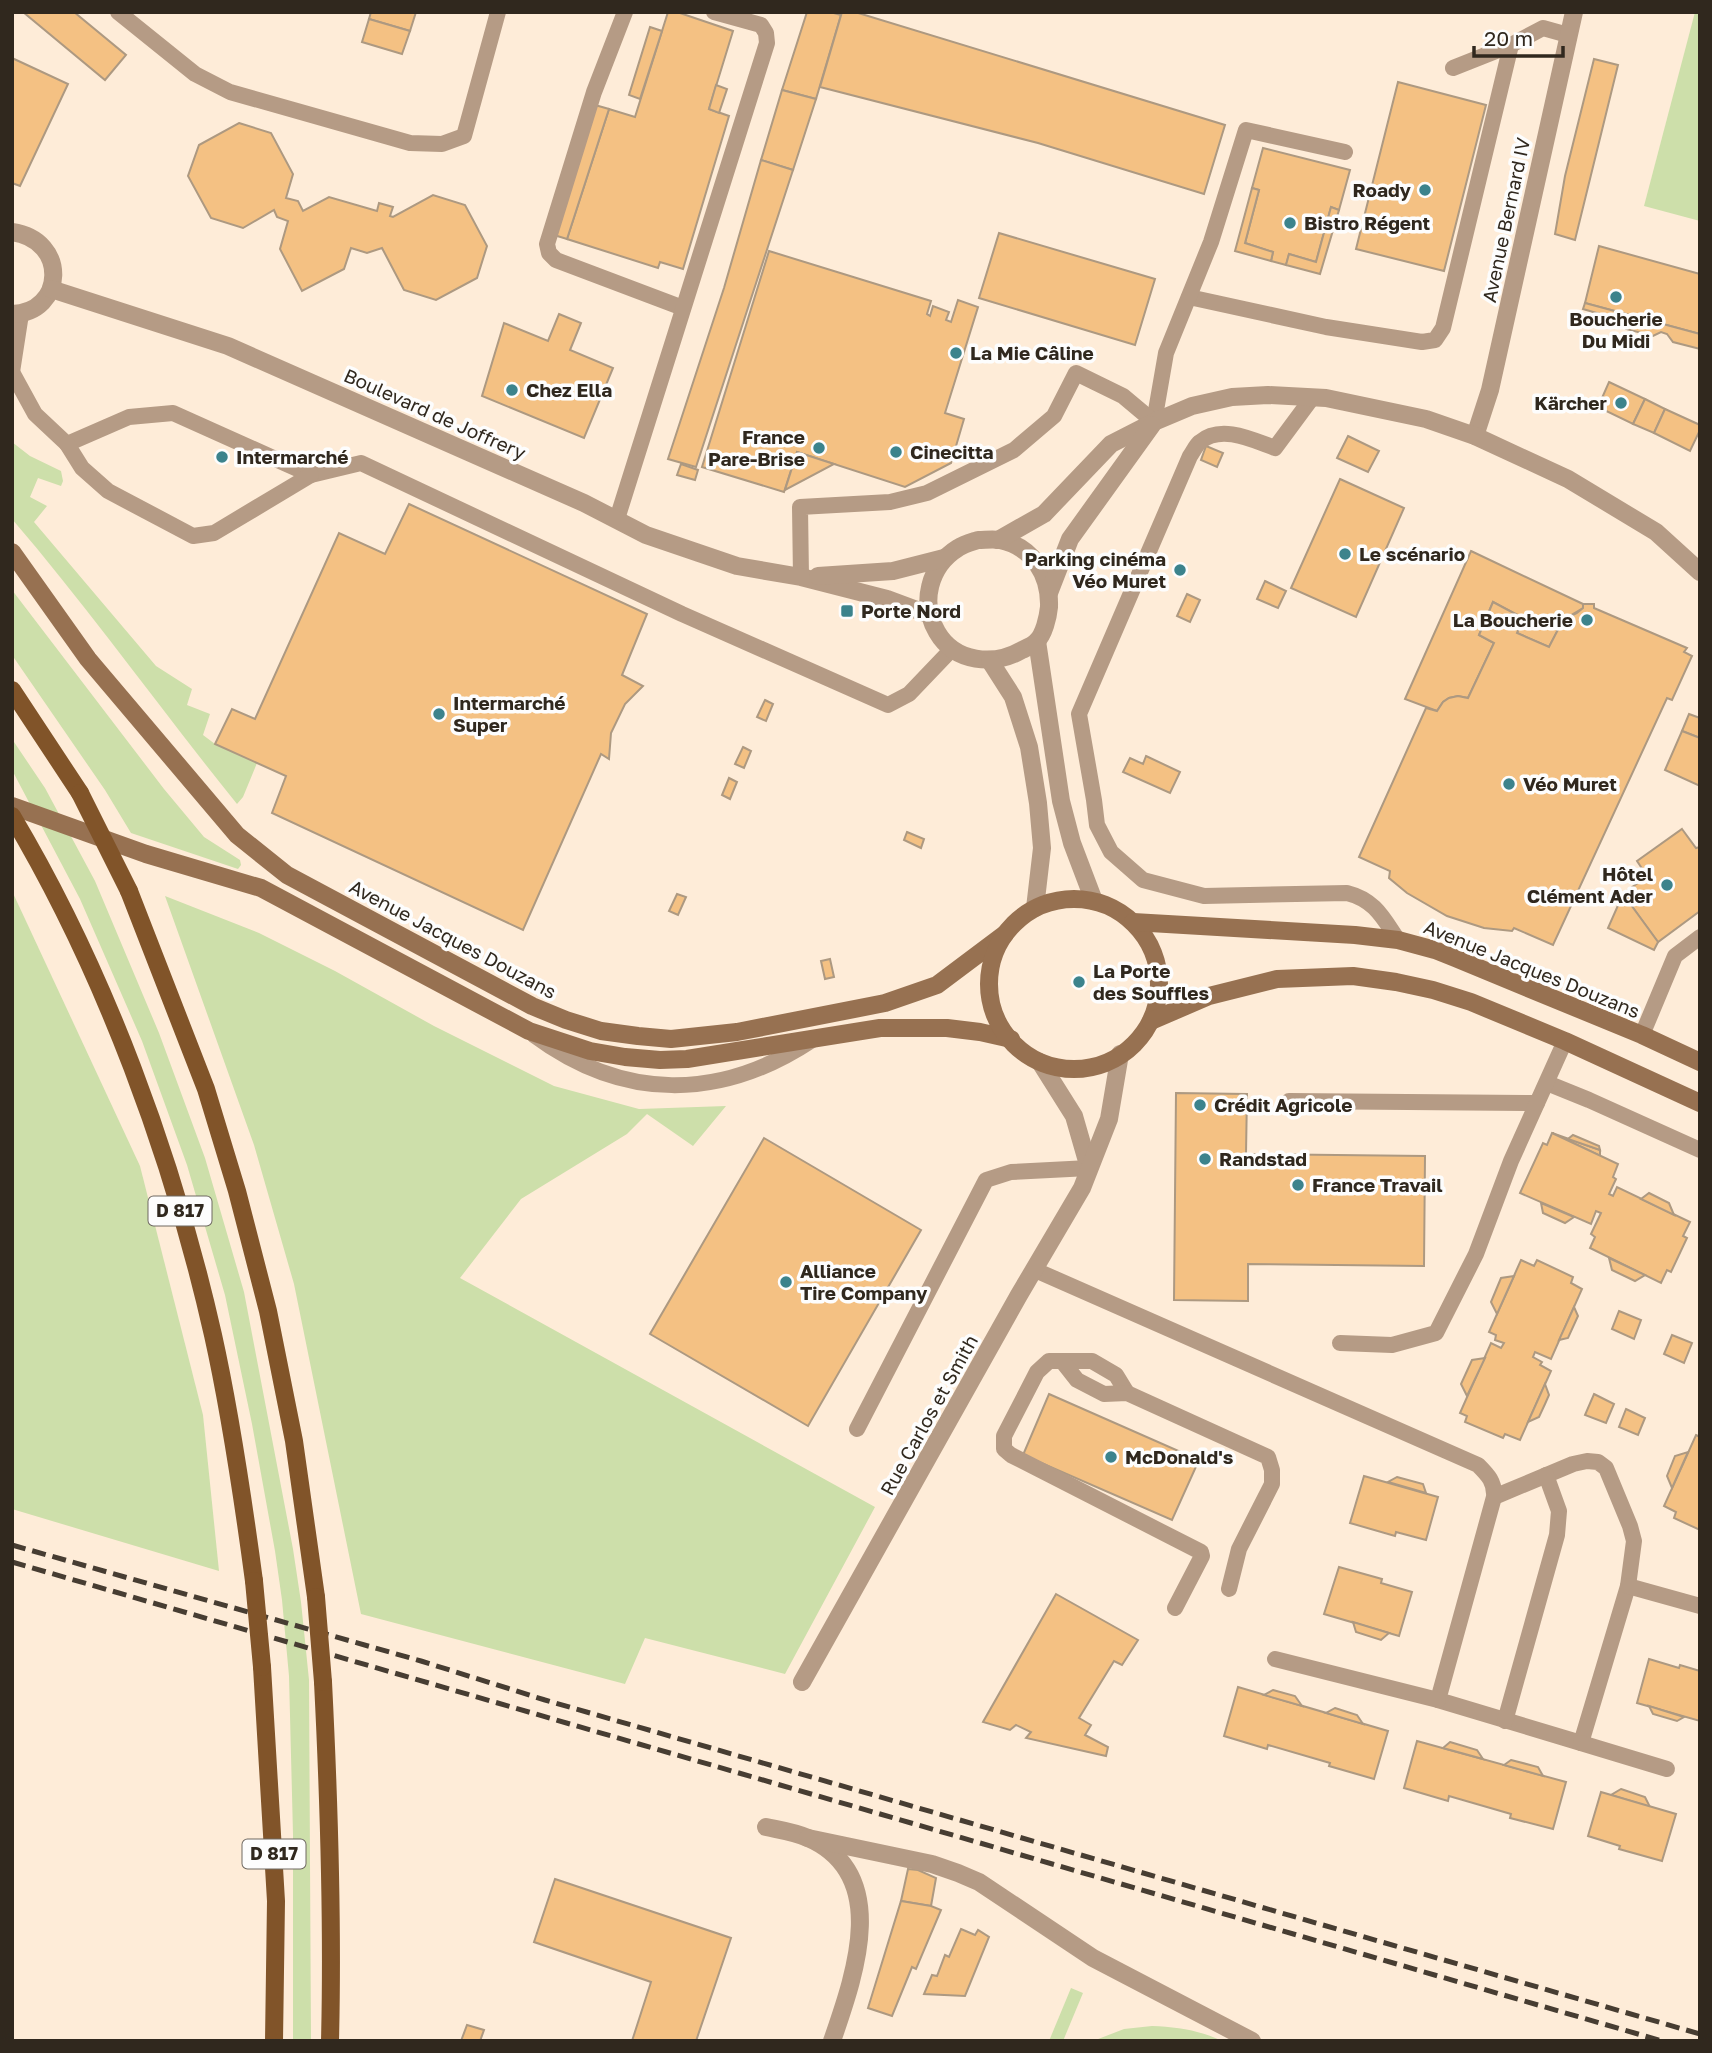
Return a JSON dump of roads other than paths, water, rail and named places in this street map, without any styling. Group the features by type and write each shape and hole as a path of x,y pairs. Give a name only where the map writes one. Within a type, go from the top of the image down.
{"main road":[{"name":"Avenue Jacques Douzans","path":"12,552 88,659 237,835 287,875 532,1006 566,1020 601,1031 638,1036 704,1037 845,1011 885,1003 937,985 1005,934"},
{"name":"D 817","path":"12,690 80,793 129,891 205,1089 237,1191 268,1311 294,1441 316,1597 330,1808 330,2041"},
{"path":"12,806 146,854 261,888 529,1031 590,1051 625,1058 660,1060 713,1056 880,1028 947,1028 1011,1039"},
{"name":"D 817","path":"12,816 38,860 87,962 131,1065 176,1198 218,1362 237,1458 254,1581 262,1667 276,1901 274,2041"},
{"path":"1074,899 1109,906 1133,922 1153,951 1160,986 1151,1021 1140,1038 1108,1062 1089,1068 1069,1069 1040,1062 1023,1051 1002,1029 994,1011 990,971 1005,934 1035,908 1054,901 1074,899"},
{"name":"Avenue Jacques Douzans","path":"1133,922 1398,940 1435,950 1642,1035 1700,1062"},
{"path":"1151,1021 1209,996 1277,979 1353,976 1433,990 1471,1002 1565,1041 1700,1103"}],"street":[{"name":"Avenue Bernard IV","path":"1475,436 1490,390 1574,12"},
{"path":"12,232 37,240 52,262 54,276 51,289 43,301 33,309 17,314"},
{"name":"Boulevard de Joffrery","path":"51,289 228,346 617,519 646,535 737,566 801,577 887,598 930,615"},
{"path":"998,540 1044,514 1111,444 1192,406 1232,397 1268,395 1326,398 1426,419 1475,436 1568,479 1657,532 1700,572"},
{"path":"1049,593 1070,539 1154,422"},
{"path":"1037,641 1010,657 990,661 970,658 952,649 938,634 930,615 928,594 933,575 944,558 960,547 978,540 998,540 1017,546 1033,557 1044,574 1049,593 1048,612 1037,641 1061,801 1072,843 1094,901"},
{"name":"Boulevard de Joffrery","path":"801,577 893,571 944,558"},
{"path":"990,661 1013,697 1029,747 1042,848 1035,908"},
{"name":"Rue Carlos et Smith","path":"802,1682 1082,1188 1109,1119 1121,1054"},
{"path":"1040,1062 1074,1116 1089,1168"},
{"path":"766,1827 958,1872 979,1882 1093,1958 1252,2041"},
{"path":"808,1838 830,1851 846,1869 856,1887 860,1908 857,1957 832,2041"}],"lane":[{"path":"118,12 194,74 230,92 410,143 442,144 464,136 498,12"},
{"path":"625,12 594,92 547,244 549,253 556,260 683,308"},
{"path":"617,519 767,43 766,33 761,25 714,12"},
{"path":"1453,68 1543,29 1568,35"},
{"path":"1189,298 1326,327 1422,342 1435,340 1443,328 1511,45"},
{"path":"1154,422 1166,352 1210,242 1246,130 1345,152"},
{"path":"17,314 12,372 35,414 67,444 82,468 108,491 193,536 214,533 311,475 361,463 681,614 888,705 909,694 952,649"},
{"path":"801,577 800,507 890,502 927,493 1014,450 1054,416 1076,373 1123,396 1154,422"},
{"path":"1312,398 1275,448 1244,436 1217,434 1200,442 1190,456 1079,714 1097,825 1111,852 1143,880 1204,896 1347,893 1362,897 1376,908 1398,940"},
{"path":"67,444 130,417 173,413 311,475"},
{"path":"1642,1035 1675,956 1700,937"},
{"path":"529,1031 575,1062 613,1076 653,1084 709,1083 737,1077 776,1062 812,1040"},
{"path":"1340,1343 1392,1345 1436,1333 1476,1254 1511,1161 1565,1041"},
{"path":"1547,1083 1700,1150"},
{"path":"1289,1101 1537,1103"},
{"path":"857,1429 986,1180 1011,1172 1089,1168"},
{"path":"1035,1270 1478,1465 1491,1479 1495,1487 1494,1497 1438,1700"},
{"path":"1127,1393 1116,1375 1092,1362 1049,1361 1037,1372 1004,1436 1004,1449 1201,1552 1202,1556 1175,1608"},
{"path":"1062,1361 1077,1380 1104,1394 1127,1393 1268,1457 1272,1484 1239,1549 1229,1589"},
{"path":"1494,1497 1573,1464 1598,1462 1606,1468 1630,1525 1634,1541 1629,1586 1581,1743"},
{"path":"1505,1721 1557,1535 1559,1511 1546,1475"},
{"path":"1629,1586 1700,1606"},
{"path":"1275,1658 1438,1700 1667,1769"}],"railway":[{"path":"12,1545 421,1661 545,1700 1700,2034"},
{"path":"12,1562 1662,2041"}],"place":[{"name":"Roady","path":"1425,190"},
{"name":"Bistro Régent","path":"1290,223"},
{"name":"Boucherie Du Midi","path":"1616,297"},
{"name":"La Mie Câline","path":"956,353"},
{"name":"Chez Ella","path":"512,390"},
{"name":"Kärcher","path":"1621,403"},
{"name":"France Pare-Brise","path":"819,448"},
{"name":"Cinecitta","path":"896,452"},
{"name":"Intermarché","path":"222,457"},
{"name":"Le scénario","path":"1345,554"},
{"name":"Parking cinéma Véo Muret","path":"1180,570"},
{"name":"Porte Nord","path":"847,611"},
{"name":"La Boucherie","path":"1587,620"},
{"name":"Intermarché Super","path":"439,714"},
{"name":"Véo Muret","path":"1509,784"},
{"name":"Hôtel Clément Ader","path":"1667,885"},
{"name":"La Porte des Souffles","path":"1079,982"},
{"name":"Crédit Agricole","path":"1200,1105"},
{"name":"Randstad","path":"1205,1159"},
{"name":"France Travail","path":"1298,1185"},
{"name":"Alliance Tire Company","path":"786,1282"},
{"name":"McDonald's","path":"1111,1457"}]}
